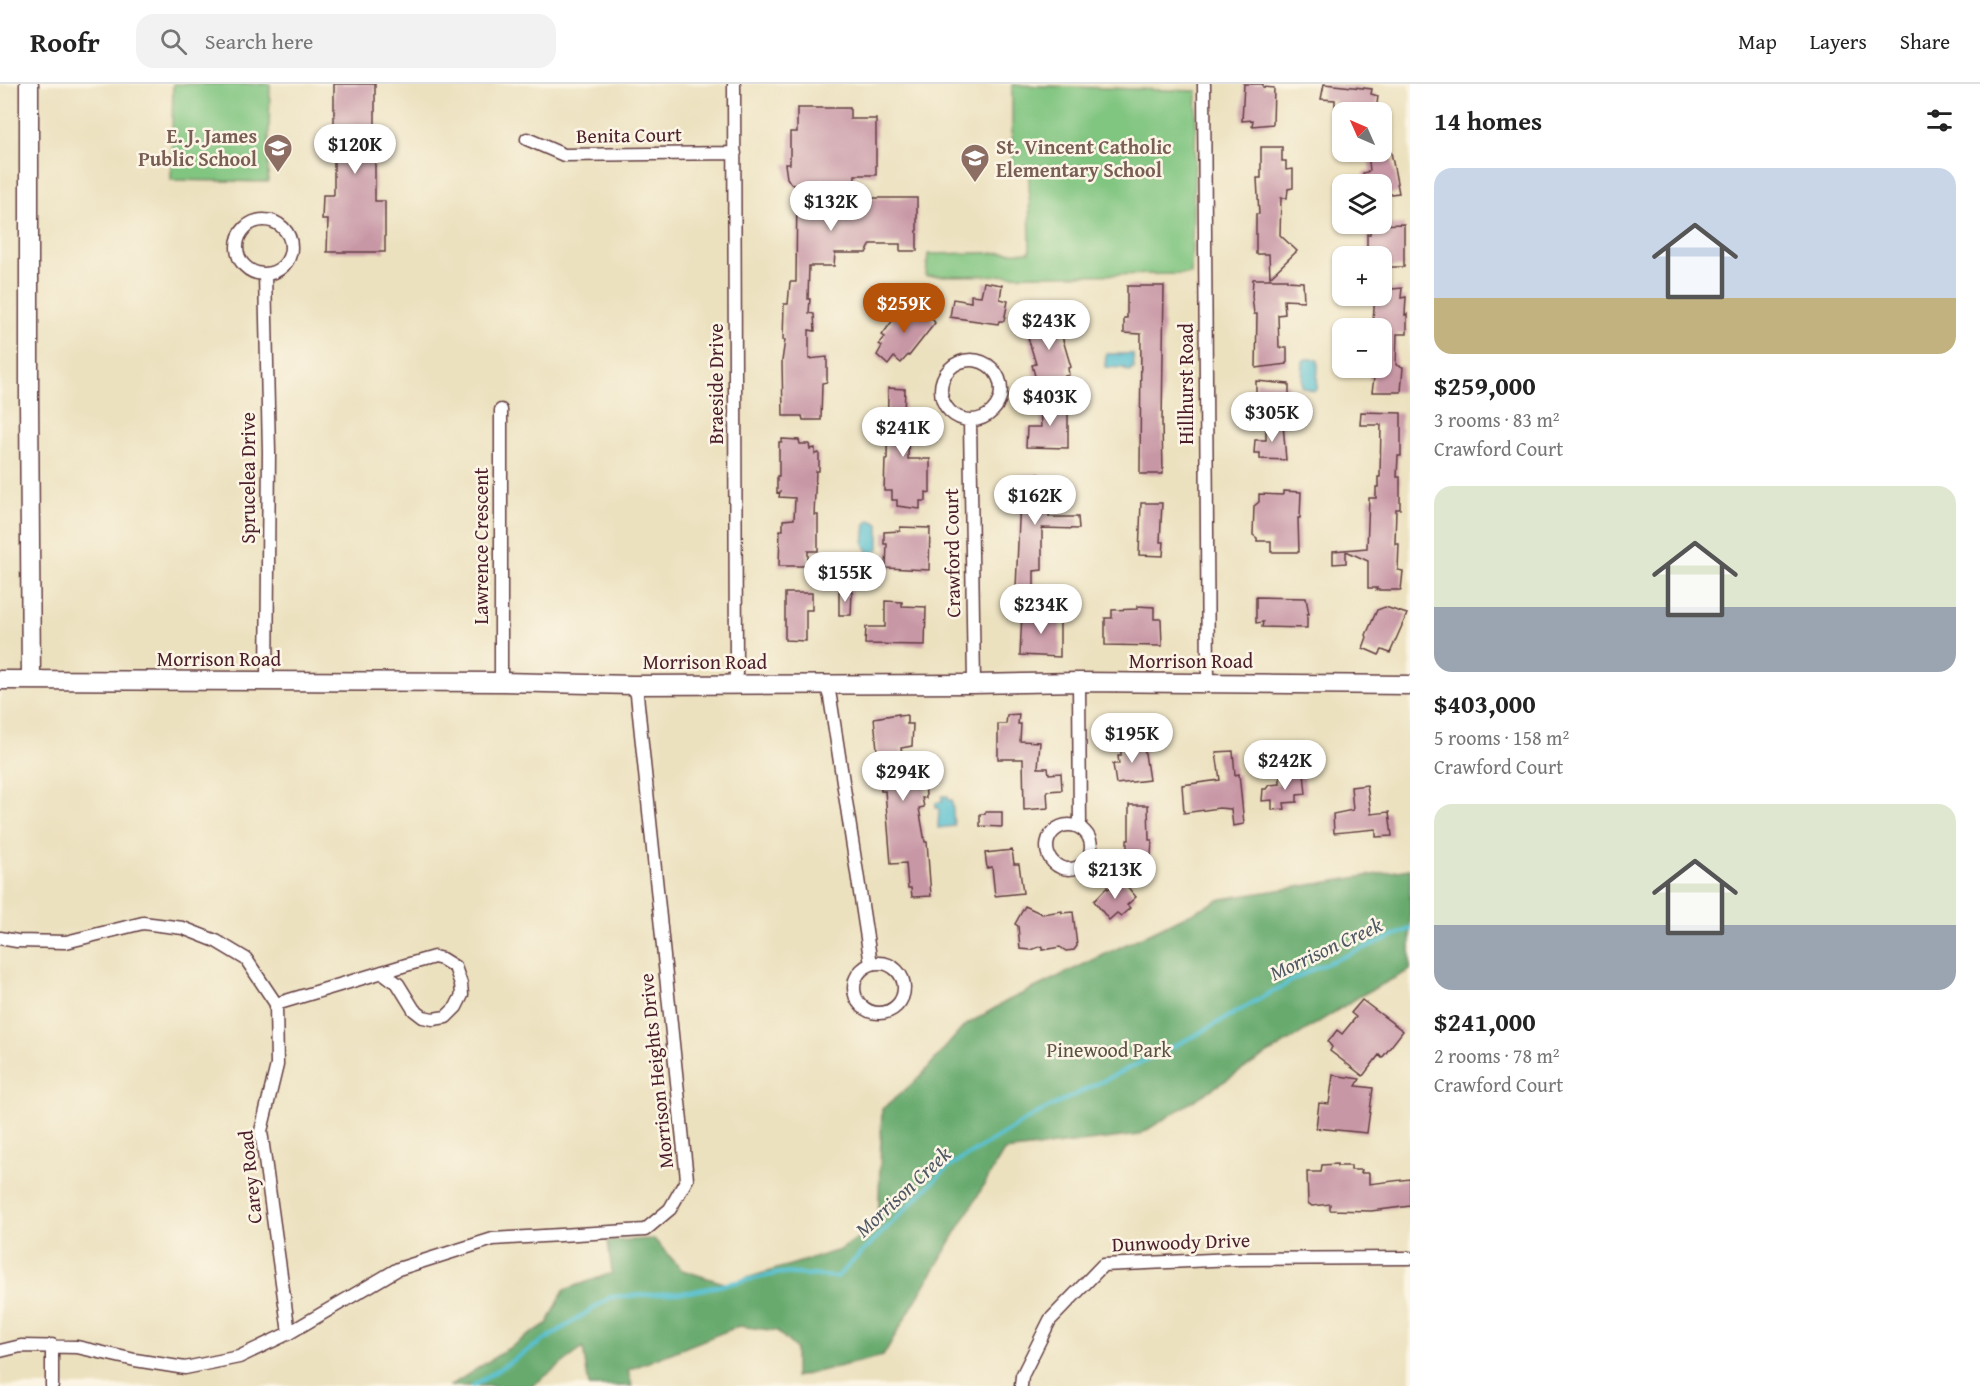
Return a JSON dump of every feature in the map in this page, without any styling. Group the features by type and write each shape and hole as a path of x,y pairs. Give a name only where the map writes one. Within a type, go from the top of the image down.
{"street":[{"path":"29,84 31,680"},
{"name":"Braeside Drive","path":"734,84 735,684"},
{"name":"Hillhurst Road","path":"1204,84 1208,683"},
{"name":"Benita Court","path":"527,139 564,155 735,153"},
{"path":"266,220 281,226 286,232 291,247 286,262 280,268 265,274 254,272 245,266 239,257 237,246 239,236 246,227 255,221 266,220"},
{"name":"Sprucelea Drive","path":"265,274 268,452 267,682"},
{"path":"966,360 978,360 990,366 998,375 1002,388 1000,400 993,411 983,419 970,421 958,418 948,410 942,399 941,386 945,374 954,365 966,360"},
{"name":"Lawrence Crescent","path":"501,410 501,682"},
{"name":"Crawford Court","path":"970,421 974,684"},
{"name":"Morrison Road","path":"0,680 501,682 633,685 1078,682 1410,685"},
{"path":"1078,682 1080,828"},
{"name":"Morrison Heights Drive","path":"0,1351 21,1346 77,1347 185,1368 239,1358 289,1333 398,1269 494,1239 645,1230 670,1209 687,1179 637,695 633,685"},
{"path":"826,685 871,964"},
{"path":"0,938 17,941 66,942 143,924 183,928 216,941 246,959 276,1004 382,972 434,957 442,958 455,968 462,995 456,1007 446,1017 433,1019 423,1017 414,1010 398,984 382,972"},
{"path":"871,964 887,964 900,974 903,982 904,990 897,1004 884,1012 868,1010 861,1005 854,990 858,974 871,964"},
{"name":"Carey Road","path":"276,1004 277,1065 261,1131 289,1333"},
{"name":"Dunwoody Drive","path":"1021,1386 1022,1376 1050,1320 1102,1265 1233,1259 1410,1258"},
{"path":"52,1345 52,1386"}],"green space":[{"path":"173,84 270,84 268,182 171,180"},
{"path":"1012,85 1197,91 1191,274 926,276 928,254 1030,252 1029,173 1012,173"},
{"name":"Pinewood Park","path":"1410,869 1410,970 1360,996 1139,1135 1004,1151 883,1356 795,1377 795,1348 777,1331 739,1326 628,1370 632,1386 589,1386 583,1348 532,1386 450,1386 548,1323 564,1290 612,1273 608,1241 654,1239 682,1270 727,1284 840,1250 878,1224 882,1109 919,1078 964,1026 1007,1001 1221,899"}],"water":[{"path":"1106,354 1133,354 1134,369 1131,368 1131,371 1125,368 1105,367"},
{"path":"1306,359 1318,361 1317,389 1314,391 1302,387 1303,361"},
{"path":"870,520 879,524 879,548 874,554 869,553 864,544 866,524"},
{"path":"942,796 948,796 948,800 952,800 954,826 938,828 939,808 936,808 936,803 942,801"}],"building":[{"path":"334,84 375,84 375,201 385,201 385,252 327,252 328,220 322,220 323,195 334,195"},
{"path":"1244,84 1263,84 1263,87 1274,88 1273,124 1252,126 1253,120 1242,121"},
{"path":"1324,84 1372,89 1371,94 1378,96 1377,102 1335,102 1335,100 1321,99"},
{"path":"797,108 850,108 850,119 876,119 876,175 855,175 854,198 917,198 917,251 900,251 900,244 871,244 866,253 835,253 834,266 809,266 809,313 814,314 815,331 809,330 809,359 827,357 827,382 822,383 821,420 803,420 802,416 783,416 784,304 788,304 790,282 796,282 797,187 787,178 785,164 790,164 790,132 797,132"},
{"path":"1261,147 1282,147 1282,161 1286,161 1286,170 1293,169 1293,188 1288,189 1287,198 1281,198 1280,235 1297,251 1270,277 1269,254 1256,254 1256,214 1259,214 1257,178 1261,178"},
{"path":"1392,157 1399,193 1392,194 1392,174 1363,174 1370,171 1369,162 1392,162"},
{"path":"1392,224 1404,224 1404,267 1392,267 1392,246 1367,246 1367,234 1392,234"},
{"path":"1253,279 1287,279 1287,281 1303,282 1304,301 1284,300 1285,314 1278,315 1279,348 1287,348 1287,364 1256,368 1257,314 1254,314"},
{"path":"984,282 1002,285 1000,299 1008,301 1004,321 999,321 998,324 950,317 953,299 971,302 971,295 981,296"},
{"path":"1127,286 1164,286 1163,474 1140,474 1141,334 1124,333 1124,318 1127,318"},
{"path":"1402,288 1401,298 1406,297 1407,334 1397,334 1396,365 1403,367 1401,392 1372,392 1374,378 1392,378 1392,318 1373,318 1374,306 1392,306 1392,289"},
{"path":"903,302 920,317 928,312 935,323 909,356 901,363 894,357 888,365 877,355 882,346 879,344 885,337 882,335 893,320 890,318"},
{"path":"1056,316 1071,367 1068,368 1069,375 1037,383 1032,365 1036,364 1026,331 1041,327 1039,320"},
{"path":"1256,381 1289,384 1289,399 1256,398"},
{"path":"888,388 905,389 904,413 909,414 908,459 930,459 930,493 926,492 926,501 920,501 920,509 897,506 897,500 892,500 892,491 884,491"},
{"path":"1063,402 1068,407 1068,448 1026,447 1027,427 1041,427 1040,403"},
{"path":"1361,412 1401,413 1401,456 1398,456 1397,477 1400,477 1400,509 1396,509 1395,544 1399,544 1398,570 1403,571 1401,590 1368,588 1368,561 1346,551 1346,563 1333,564 1333,551 1367,548 1369,498 1376,498 1376,487 1378,487 1378,477 1380,477 1381,425 1360,425"},
{"path":"1266,423 1283,424 1286,460 1260,459 1260,453 1254,453 1255,440 1266,440"},
{"path":"782,439 799,440 800,444 809,444 810,449 815,448 815,454 819,453 814,515 818,515 818,551 808,551 808,566 779,566 780,530 783,530 783,520 794,519 795,498 779,497 780,492 777,493 779,442 782,442"},
{"path":"1039,474 1039,480 1050,479 1049,517 1078,517 1079,529 1042,528 1042,570 1034,571 1034,588 1016,588 1020,498 1015,498 1016,482 1020,483 1020,475"},
{"path":"1283,491 1301,492 1300,518 1298,518 1299,552 1271,552 1271,541 1257,541 1253,535 1254,506 1259,502 1259,494 1283,495"},
{"path":"1141,503 1162,503 1160,542 1164,542 1163,556 1139,555"},
{"path":"900,527 930,528 929,570 886,568 887,544 884,544 884,532 900,531"},
{"path":"839,591 852,591 851,615 839,615"},
{"path":"785,593 812,593 812,610 806,610 806,641 785,640"},
{"path":"1256,597 1306,598 1309,614 1307,614 1307,628 1262,627 1263,622 1256,623"},
{"path":"885,601 902,602 902,606 926,607 925,645 865,644 866,627 885,627"},
{"path":"1137,606 1154,607 1154,619 1161,619 1162,646 1105,645 1105,618 1112,618 1112,610 1137,609"},
{"path":"1385,607 1407,614 1390,653 1382,650 1379,655 1363,648 1377,610"},
{"path":"1022,613 1060,614 1060,657 1020,655"},
{"path":"899,714 899,716 907,715 907,724 913,724 912,746 901,748 907,772 922,770 922,778 925,777 926,798 922,798 924,807 919,808 925,842 927,842 931,896 912,897 911,888 908,888 906,863 891,864 885,791 881,791 874,718"},
{"path":"1019,714 1020,741 1040,742 1038,768 1048,768 1049,774 1061,773 1062,790 1047,791 1048,808 1024,810 1023,759 998,759 998,724 1006,724 1007,715"},
{"path":"1143,740 1149,780 1116,784 1113,764 1119,764 1118,756 1121,756 1121,750 1129,749 1127,743"},
{"path":"1233,751 1235,775 1239,774 1244,824 1233,826 1231,809 1219,808 1184,813 1182,785 1220,780 1216,752"},
{"path":"1304,773 1306,794 1297,795 1297,802 1284,803 1285,809 1272,810 1272,800 1262,801 1263,789 1269,785 1280,784 1280,776"},
{"path":"1367,785 1371,814 1389,812 1392,836 1376,837 1376,829 1334,833 1333,814 1353,810 1351,787"},
{"path":"1129,805 1148,805 1149,840 1152,840 1151,856 1127,855"},
{"path":"1002,812 1002,827 980,826 980,814"},
{"path":"1012,850 1014,864 1019,864 1023,893 995,896 992,867 987,868 985,853"},
{"path":"1121,879 1136,897 1127,905 1130,908 1121,916 1117,913 1109,920 1094,901 1107,887 1108,889"},
{"path":"1025,906 1042,914 1073,912 1077,946 1074,950 1066,951 1060,947 1042,950 1042,946 1031,950 1020,949 1018,926 1015,924"},
{"path":"1362,1000 1403,1031 1382,1058 1379,1055 1363,1076 1330,1051 1332,1047 1328,1042 1337,1030 1342,1034 1356,1017 1351,1013"},
{"path":"1333,1075 1360,1079 1356,1086 1373,1088 1367,1133 1316,1128 1319,1103 1329,1104"},
{"path":"1337,1164 1337,1166 1351,1166 1351,1170 1362,1170 1361,1173 1369,1173 1369,1184 1410,1179 1410,1206 1371,1211 1330,1210 1330,1204 1312,1206 1308,1203 1307,1172 1321,1172 1322,1165"}],"waterway":[{"name":"Morrison Creek","path":"473,1386 611,1297 690,1292 781,1273 837,1277 947,1168 1038,1113 1194,1036 1311,970 1410,929"}],"place":[{"name":"E. J. James Public School","path":"278,174"},
{"name":"St. Vincent Catholic Elementary School","path":"975,184"}]}
